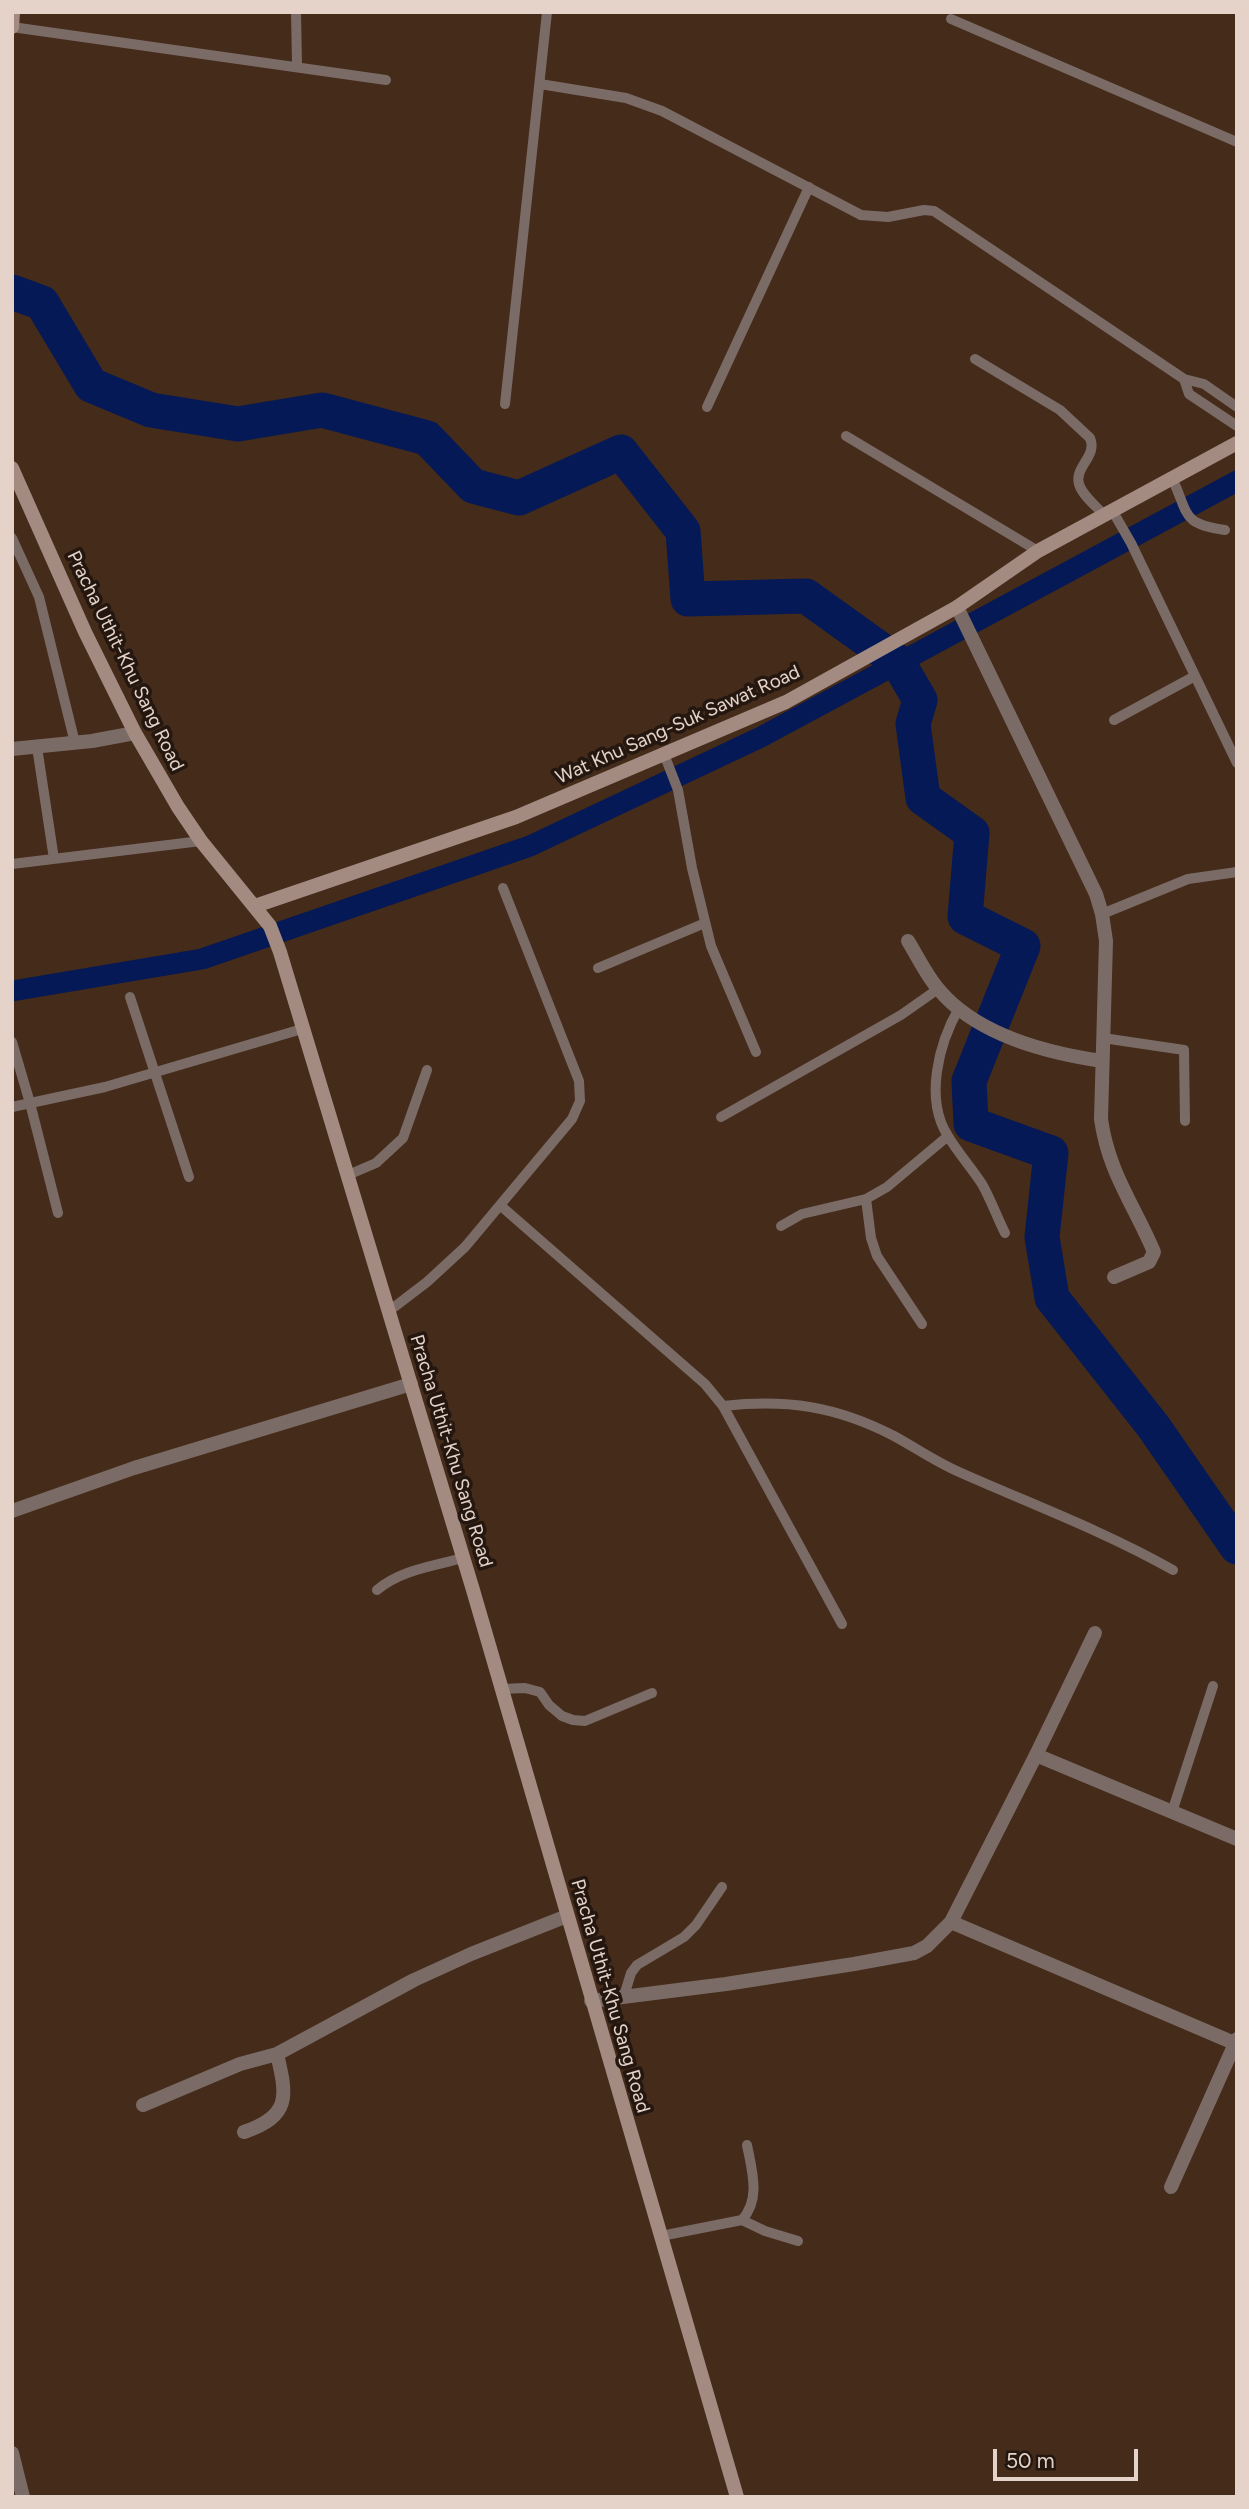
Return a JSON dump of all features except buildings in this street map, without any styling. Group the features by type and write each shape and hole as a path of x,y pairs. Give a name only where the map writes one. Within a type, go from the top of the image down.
{"main road":[{"path":"12,27 13,12"},
{"name":"Wat Khu Sang-Suk Sawat Road","path":"255,906 516,817 786,702 957,607 1038,551 1237,443"},
{"name":"Pracha Uthit-Khu Sang Road","path":"12,468 85,632 135,733 201,841 270,926 280,952 463,1558 737,2497"}],"street":[{"path":"957,607 1096,894 1102,914 1106,941 1101,1119 1105,1145 1120,1185 1154,1252 1149,1262 1114,1277"},
{"path":"12,749 75,743 135,733"},
{"path":"908,941 938,989 980,1023 1036,1048 1102,1061"},
{"path":"12,1511 134,1468 411,1384"},
{"path":"591,2001 726,1984 914,1953 927,1946 951,1922 1037,1755 1095,1633"},
{"path":"1037,1755 1237,1839"},
{"path":"143,2105 240,2064 277,2054 459,1959 567,1916"},
{"path":"951,1922 1236,2041 1171,2187"},
{"path":"244,2132 261,2126 276,2116 283,2104 284,2083 277,2054"},
{"path":"12,2453 23,2497"}],"lane":[{"path":"296,12 296,65"},
{"path":"505,404 547,12"},
{"path":"951,19 1237,142"},
{"path":"12,27 296,65 386,80"},
{"path":"540,84 626,98 662,111 861,215 888,217 925,210 934,211 1184,379 1204,384 1237,407"},
{"path":"707,407 809,187"},
{"path":"975,359 1060,410 1090,438 1093,444 1092,452 1079,474 1081,489 1122,527 1237,763"},
{"path":"1184,379 1189,394 1237,426"},
{"path":"846,436 1038,551"},
{"path":"1172,478 1189,517 1197,524 1225,530"},
{"path":"12,538 39,597 75,743"},
{"path":"1114,720 1195,676"},
{"path":"37,747 54,859"},
{"path":"664,754 678,790 692,869 711,946 756,1052"},
{"path":"12,864 201,841"},
{"path":"1102,914 1188,879 1237,872"},
{"path":"389,1311 427,1282 465,1247 572,1119 580,1101 579,1081 503,888"},
{"path":"598,968 705,923"},
{"path":"721,1117 901,1015 938,989"},
{"path":"130,997 190,1177"},
{"path":"959,1008 948,1027 937,1076 937,1103 941,1122 948,1136 966,1158 984,1188 1005,1233"},
{"path":"12,1107 105,1087 302,1029"},
{"path":"1104,1038 1184,1050 1185,1121"},
{"path":"12,1042 58,1213"},
{"path":"348,1175 376,1163 404,1138 428,1070"},
{"path":"781,1226 802,1214 866,1199 887,1187 948,1136"},
{"path":"866,1199 871,1238 877,1256 922,1324"},
{"path":"500,1206 705,1384 723,1406 842,1624"},
{"path":"723,1406 758,1402 794,1403 845,1414 895,1437 926,1457 1127,1544 1173,1570"},
{"path":"377,1590 388,1581 463,1558"},
{"path":"1172,1812 1213,1686"},
{"path":"501,1689 540,1692 549,1705 562,1716 585,1721 652,1693"},
{"path":"624,1996 631,1973 637,1965 684,1937 696,1925 722,1887"},
{"path":"742,2220 748,2213 755,2189 747,2145"},
{"path":"661,2236 742,2220 765,2231 798,2241"}],"waterway":[{"path":"12,292 42,303 91,385 151,410 238,424 322,410 427,438 473,486 519,498 621,452 683,531 688,599 806,596 898,662 920,700 913,724 923,798 972,833 965,917 1023,946 969,1081 971,1124 1051,1153 1042,1237 1052,1298 1153,1426 1237,1547"},
{"path":"12,991 202,959 530,846 761,737 1237,481"}]}
